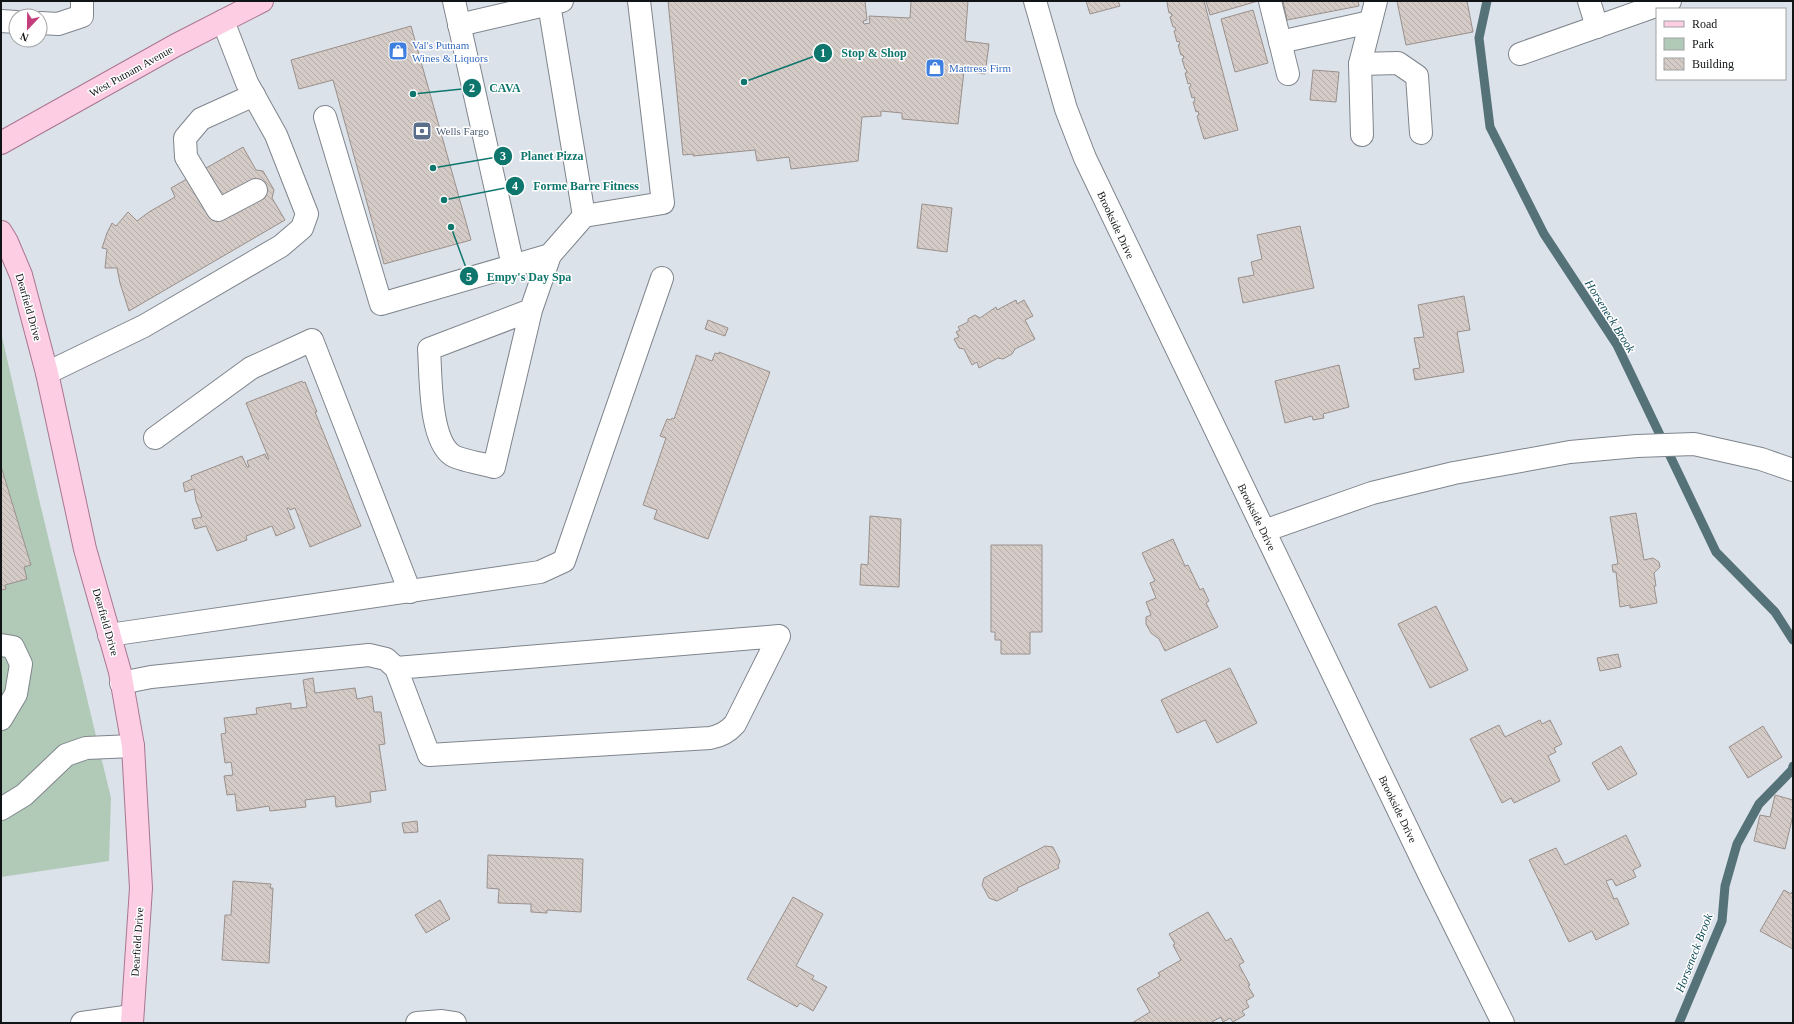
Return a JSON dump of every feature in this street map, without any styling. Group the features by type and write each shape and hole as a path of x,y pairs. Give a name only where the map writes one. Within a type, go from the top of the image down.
{"main road":[{"name":"West Putnam Avenue","path":"1,143 223,20 262,1"},
{"name":"Dearfield Drive","path":"1,232 8,242 21,275 47,373 85,549 121,683 133,746 141,888 132,1019"}],"street":[{"path":"48,23 58,24 82,16 82,1"},
{"path":"454,1 513,266"},
{"path":"530,310 429,349 435,424 442,443 452,455 494,467 530,310 550,255 584,216 663,204 639,1"},
{"name":"Brookside Drive","path":"1035,1 1066,110 1085,158 1430,876 1503,1023"},
{"path":"1270,1 1288,74"},
{"path":"1362,135 1360,64 1376,1"},
{"path":"1589,1 1597,27"},
{"path":"1520,54 1670,1"},
{"path":"459,24 556,3 584,216"},
{"path":"47,373 144,326 280,246 302,228 307,214 276,135 247,83 223,20"},
{"path":"1280,42 1370,22"},
{"path":"1360,64 1398,63 1417,76 1420,133"},
{"path":"254,95 201,119 185,138 186,157 218,210 256,190"},
{"path":"325,116 381,304 550,255"},
{"path":"109,635 140,629 410,592 540,572 564,561 662,278"},
{"path":"155,438 251,368 312,340 410,592"},
{"path":"1264,531 1372,493 1454,473 1570,452 1694,444 1761,459 1793,470"},
{"path":"121,683 151,677 369,655 386,659 396,668 429,755 710,738 719,737 735,724 779,636 396,668"},
{"path":"1,645 13,647 21,664 16,694 1,719"},
{"path":"1,809 24,795 66,756 86,748 133,746"},
{"path":"82,1023 132,1019"},
{"path":"417,1023 442,1021 455,1023"}],"green space":[{"path":"1,332 38,495 111,798 109,861 1,877"}],"building":[{"path":"668,1 865,1 867,20 863,21 864,24 870,23 869,16 910,18 911,1 968,1 965,41 989,44 985,74 964,71 958,124 902,119 902,113 881,111 881,116 862,117 858,161 791,169 789,157 757,161 755,150 693,156 693,154 683,155"},
{"path":"1086,1 1118,1 1120,6 1090,14"},
{"path":"1168,1 1204,1 1238,130 1204,139 1197,116 1199,115 1198,111 1196,112 1193,102 1195,101 1194,97 1192,98 1189,87 1191,86 1190,83 1188,84 1185,73 1187,73 1182,59 1184,58 1183,55 1181,55 1178,45 1180,44 1179,41 1177,42 1174,31 1176,30 1175,27 1173,27 1170,17 1172,16 1171,13 1169,13"},
{"path":"1206,1 1258,1 1210,15"},
{"path":"1283,1 1358,1 1359,6 1287,20"},
{"path":"1397,1 1467,1 1473,32 1406,45"},
{"path":"1253,10 1268,63 1235,72 1221,19"},
{"path":"411,26 471,240 384,264 333,80 299,89 291,60"},
{"path":"1313,70 1339,72 1336,102 1310,100"},
{"path":"243,147 256,170 263,171 274,190 272,198 285,220 129,311 117,268 105,268 107,249 102,248 112,223 116,226 128,212 137,221 149,212 175,197 171,188"},
{"path":"922,204 952,208 947,252 917,248"},
{"path":"1300,226 1314,288 1243,303 1238,278 1254,275 1251,262 1262,259 1257,235"},
{"path":"1464,296 1470,330 1457,332 1464,372 1415,380 1413,369 1420,368 1414,338 1424,337 1418,305"},
{"path":"1016,300 1017,304 1024,300 1033,316 1025,320 1035,339 1015,349 1012,354 1003,359 998,358 979,368 977,362 972,365 964,349 959,348 954,339 959,337 956,332 960,330 958,327 968,322 968,319 975,315 980,318 996,307 997,310"},
{"path":"708,320 728,328 725,336 705,329"},
{"path":"719,352 770,372 708,539 654,519 657,510 643,505 666,438 660,436 667,419 674,419 696,355 712,361 715,353 719,354"},
{"path":"1339,365 1349,407 1323,414 1324,418 1313,420 1312,416 1285,423 1275,381"},
{"path":"302,381 303,383 305,382 317,412 315,412 361,526 310,547 295,508 290,510 287,508 295,528 276,536 272,526 246,536 247,540 217,551 206,526 195,529 192,519 202,517 196,501 194,489 185,492 183,483 192,479 191,476 242,456 247,467 249,467 247,461 265,454 267,459 269,459 246,403"},
{"path":"1,466 31,565 24,567 27,579 5,585 6,589 1,590"},
{"path":"1636,513 1644,560 1653,558 1659,562 1660,567 1654,573 1656,586 1654,586 1657,603 1630,608 1630,605 1620,607 1616,572 1613,572 1612,565 1618,564 1610,517"},
{"path":"870,516 901,519 899,587 860,585 861,564 868,565"},
{"path":"1173,539 1185,566 1188,565 1200,590 1203,588 1209,601 1206,603 1218,627 1165,651 1159,639 1151,633 1146,624 1146,617 1151,615 1146,602 1156,598 1150,583 1155,581 1142,553"},
{"path":"991,545 1042,545 1042,632 1030,632 1030,654 1001,654 1001,640 995,640 995,632 991,632"},
{"path":"1436,606 1468,670 1430,688 1398,624"},
{"path":"1618,654 1621,667 1600,671 1597,658"},
{"path":"1230,668 1257,723 1217,743 1205,720 1177,733 1161,700"},
{"path":"313,678 315,693 355,688 357,699 372,696 374,712 381,712 385,744 379,745 386,790 370,792 371,802 336,807 335,796 305,800 306,807 270,811 269,806 237,811 235,794 227,795 224,776 233,775 231,762 225,763 221,734 226,733 224,718 257,714 256,708 291,703 291,709 307,707 303,680"},
{"path":"1540,720 1542,724 1550,720 1562,744 1554,748 1556,752 1548,756 1560,781 1514,803 1511,798 1502,803 1470,739 1499,725 1505,737"},
{"path":"1763,726 1782,757 1748,778 1729,747"},
{"path":"1621,746 1637,774 1608,790 1592,763"},
{"path":"1775,795 1793,800 1793,815 1785,849 1754,841 1760,815 1770,817"},
{"path":"417,821 418,832 404,833 402,823"},
{"path":"1626,835 1641,866 1633,870 1636,877 1616,886 1612,879 1606,881 1614,899 1617,898 1629,924 1596,940 1592,931 1569,942 1529,860 1556,848 1565,865"},
{"path":"1045,846 1053,847 1060,861 1058,866 1059,868 1017,888 1018,890 997,901 989,898 982,885 984,878"},
{"path":"488,855 583,859 581,912 547,910 547,913 531,912 531,904 498,903 499,889 487,888"},
{"path":"233,881 271,884 270,888 273,888 269,963 222,960 225,915 231,915"},
{"path":"1784,890 1791,894 1793,890 1793,949 1760,931"},
{"path":"793,897 823,914 796,966 814,976 812,979 827,987 813,1011 800,1003 797,1007 747,979"},
{"path":"440,900 450,919 426,933 415,915"},
{"path":"1208,912 1226,941 1231,938 1244,962 1239,965 1254,996 1246,1001 1249,1007 1242,1011 1245,1015 1233,1022 1230,1018 1223,1022 1221,1017 1210,1023 1132,1023 1150,1012 1137,989 1160,976 1158,973 1181,960 1173,945 1175,944 1169,934"}],"waterway":[{"name":"Horseneck Brook","path":"1487,1 1479,38 1490,127 1544,234 1617,345 1716,552 1775,612 1793,640"},
{"name":"Horseneck Brook","path":"1679,1023 1722,921 1725,886 1737,844 1759,804 1792,770 1793,766"}],"place":[{"name":"Val's Putnam Wines & Liquors","path":"398,51"},
{"name":"Mattress Firm","path":"935,68"},
{"name":"Stop & Shop","path":"744,82"},
{"name":"CAVA","path":"413,94"},
{"name":"Wells Fargo","path":"422,131"},
{"name":"Planet Pizza","path":"433,168"},
{"name":"Forme Barre Fitness","path":"444,200"},
{"name":"Empy's Day Spa","path":"451,227"}]}
